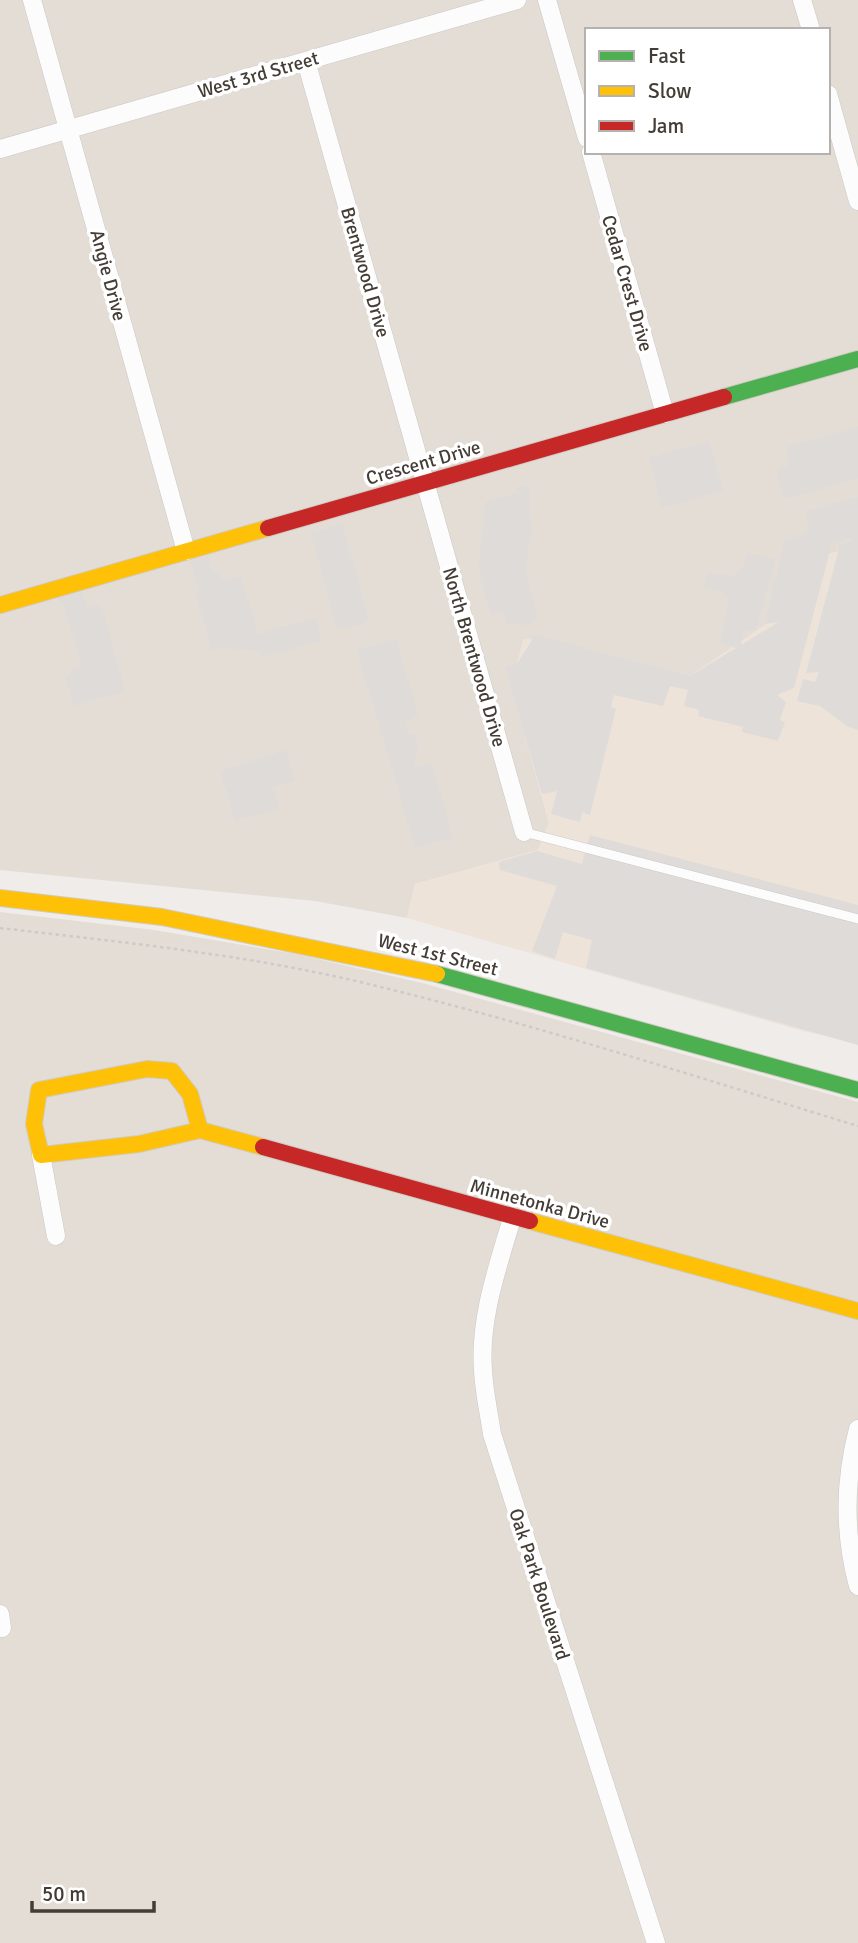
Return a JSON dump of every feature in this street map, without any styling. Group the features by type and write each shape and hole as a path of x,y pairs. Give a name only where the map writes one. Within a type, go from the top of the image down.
{"street":[{"name":"Angie Drive","path":"32,0 186,551"},
{"name":"West 3rd Street","path":"0,149 517,0"},
{"path":"547,0 585,131"},
{"path":"802,0 810,28"},
{"name":"Brentwood Drive","path":"306,61 425,483"},
{"path":"830,101 858,201"},
{"name":"Cedar Crest Drive","path":"592,154 665,414"},
{"name":"Crescent Drive","path":"0,605 858,359"},
{"name":"North Brentwood Drive","path":"425,483 524,832"},
{"name":"West 1st Street","path":"0,898 162,917 413,967 858,1090"},
{"path":"41,1155 139,1144 205,1131 190,1094 172,1071 146,1069 98,1076 39,1090 34,1124 56,1236"},
{"name":"Minnetonka Drive","path":"205,1131 512,1218 858,1311"},
{"name":"Oak Park Boulevard","path":"512,1218 495,1275 484,1334 482,1369 492,1434 656,1943"},
{"path":"858,1429 846,1500 851,1559 858,1586"}],"lane":[{"path":"524,832 858,919"}],"path":[{"path":"0,928 200,951 359,982 600,1048 858,1126"}],"shaded area":[{"path":"0,0 858,0 858,546 780,567 765,625 690,676 517,664 507,670 549,823 538,850 415,884 407,918 315,901 0,870"},
{"path":"858,427 858,478 788,498 783,495 777,470 790,465 786,447"},
{"path":"709,441 723,490 662,508 649,458"},
{"path":"529,486 531,531 525,572 538,618 526,625 506,624 504,612 491,614 481,582 479,563 486,502 518,493 517,488"},
{"path":"858,497 858,730 847,726 820,706 797,701 803,679 815,682 819,672 806,673 840,545 853,540 851,538 822,548 831,547 794,688 777,695 786,702 780,720 785,722 778,741 742,732 743,727 698,716 699,710 684,706 688,690 670,686 663,706 614,695 611,707 616,709 590,815 582,812 580,822 551,814 557,791 542,794 505,667 517,664 535,635 690,676 736,648 720,641 729,600 722,592 704,587 707,573 733,576 743,568 748,553 775,559 756,631 743,629 741,645 779,622 764,624 785,540 804,535 809,526 806,511"},
{"path":"342,524 369,620 349,629 347,626 337,628 311,533"},
{"path":"858,546 858,1043 803,1031 407,918 415,884 538,850 549,823 507,670 517,664 523,639 552,640 690,676 765,625 780,567"},
{"path":"209,556 210,566 225,581 241,576 256,627 255,635 315,618 322,641 264,656 259,652 224,647 212,650 195,592 199,588 190,561"},
{"path":"81,591 87,608 101,605 125,691 74,706 65,677 71,675 70,670 82,666 63,603 57,598"},
{"path":"396,639 418,715 404,722 408,733 415,735 419,750 413,764 416,767 431,762 453,838 415,847 357,650"},
{"path":"286,750 295,780 272,787 279,808 235,821 220,771"},
{"path":"590,835 858,905 858,1045 586,968 592,940 563,932 555,959 532,951 557,886 500,870 499,862 537,851 582,864"},
{"path":"0,912 154,930 296,954 422,983 858,1102 858,1943 0,1943"}],"traffic: fast":[{"path":"724,397 858,359"},
{"path":"437,974 858,1090"}],"traffic: slow":[{"path":"0,605 268,528"},
{"path":"0,898 162,917 437,974"},
{"path":"200,1130 190,1094 172,1071 147,1069 39,1090 34,1124 41,1155 139,1144 200,1130 263,1147"},
{"path":"530,1221 858,1311"}],"traffic: jam":[{"path":"268,528 724,397"},
{"path":"263,1147 530,1221"}]}
